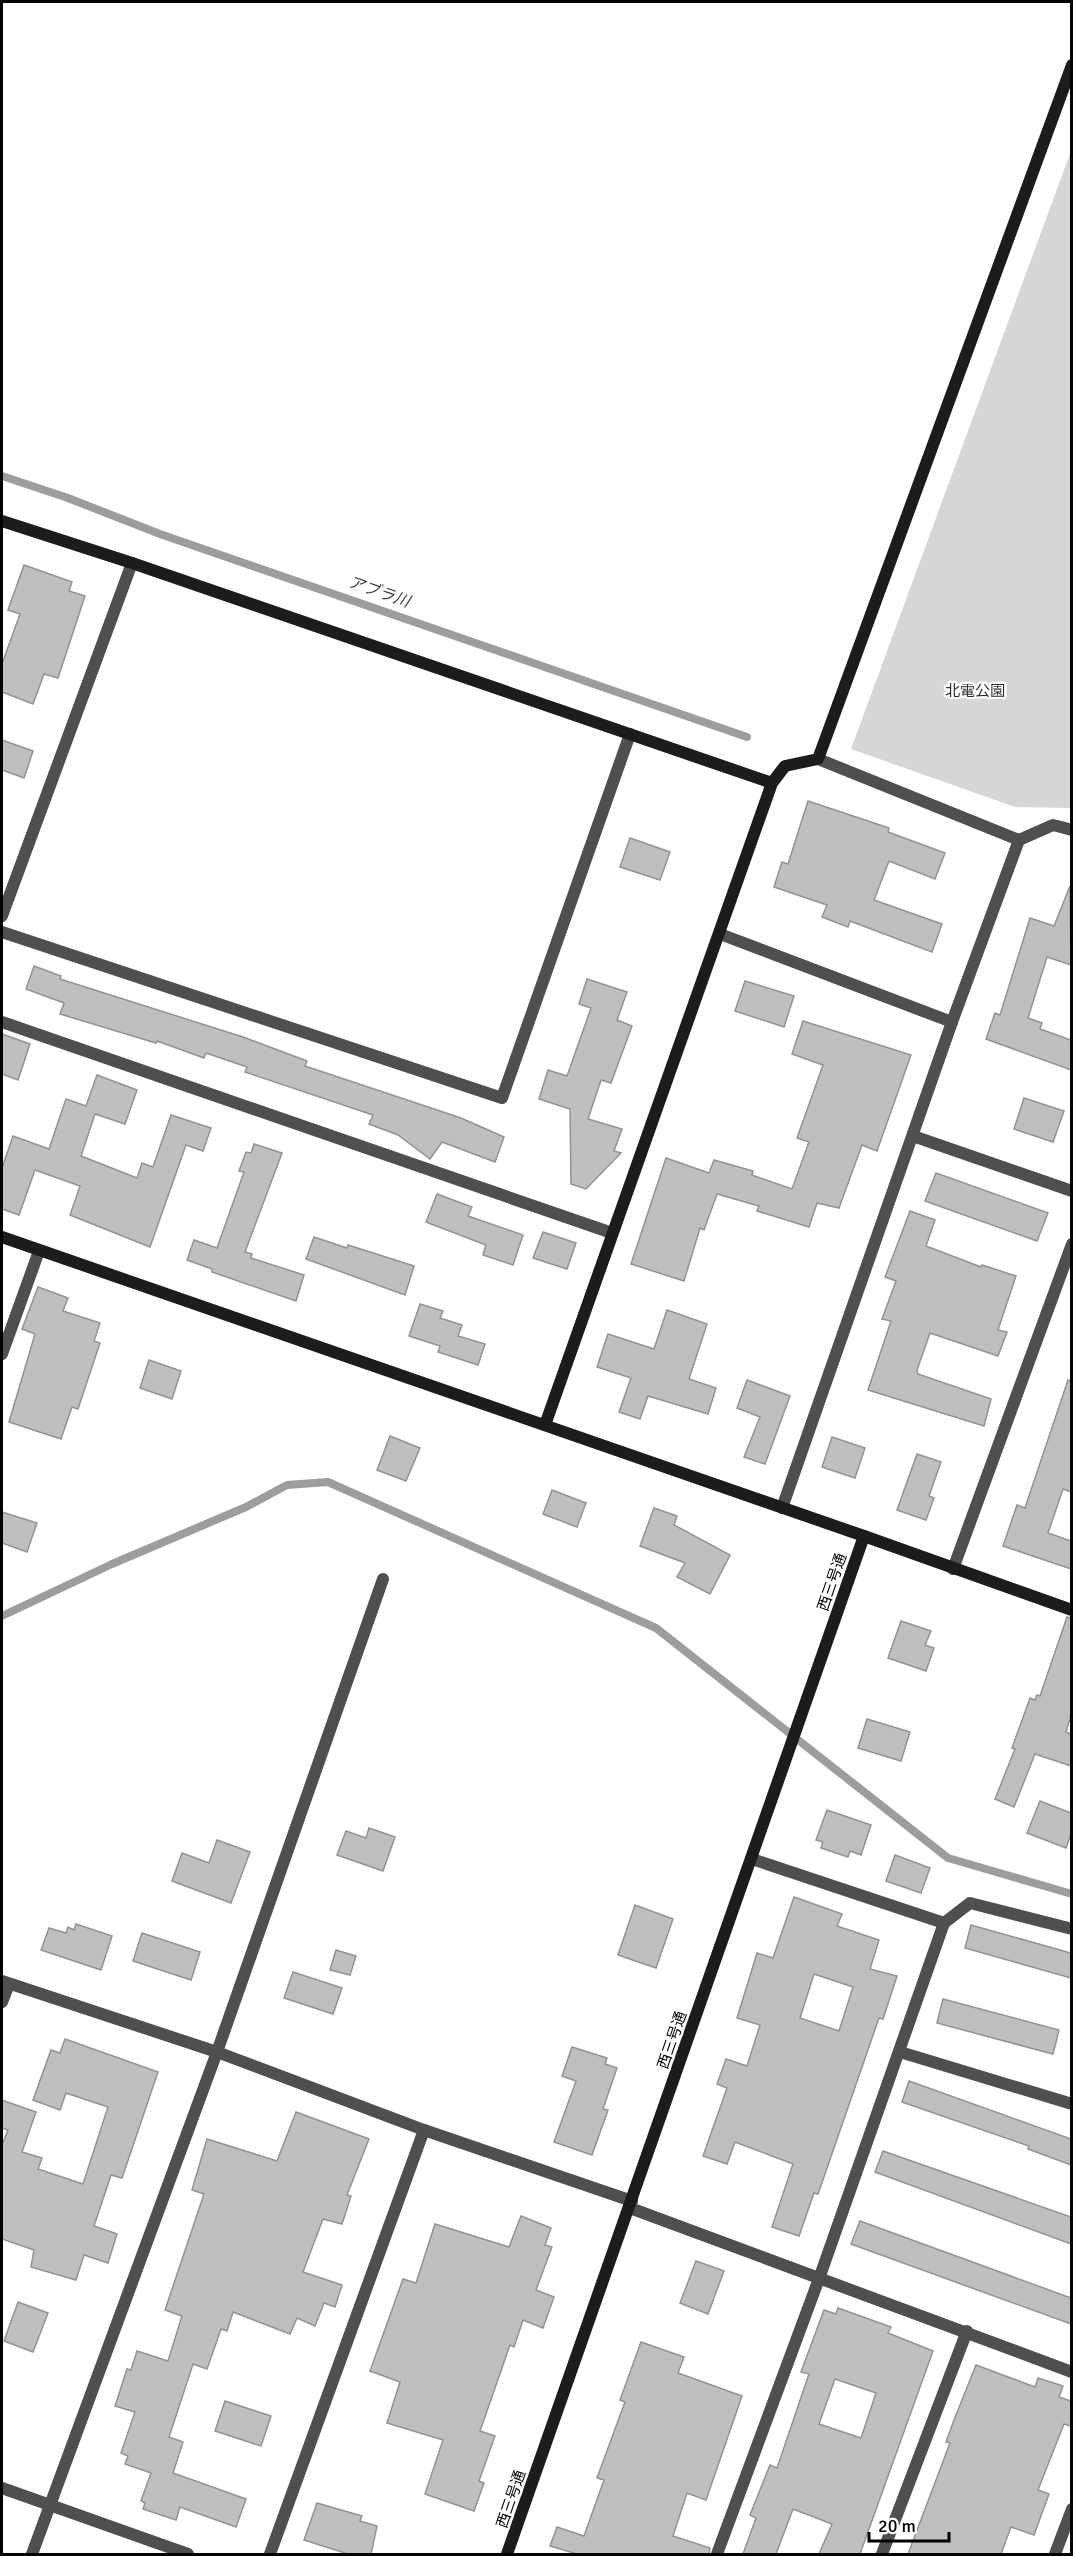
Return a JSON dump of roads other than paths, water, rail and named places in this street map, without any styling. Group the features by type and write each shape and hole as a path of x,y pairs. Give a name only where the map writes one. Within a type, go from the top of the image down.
{"street":[{"path":"818,759 1071,65"},
{"path":"2,521 132,563 772,783"},
{"path":"2,916 132,563"},
{"path":"2,932 502,1098 630,734"},
{"path":"545,1425 772,783 785,766 818,759 1019,840 1053,825 1071,830"},
{"path":"782,1508 952,1022 1019,840"},
{"path":"720,934 952,1022"},
{"path":"2,1022 612,1233"},
{"path":"913,1136 1071,1191"},
{"path":"2,1238 864,1536 1071,1610"},
{"path":"953,1569 1071,1244"},
{"path":"2,1354 39,1251"},
{"name":"西三号通","path":"507,2554 864,1536"},
{"path":"32,2554 217,2052 383,1579"},
{"path":"752,1859 944,1923"},
{"path":"717,2554 820,2276 944,1923 970,1903 1071,1929"},
{"path":"2,2002 5,1982 217,2052 424,2130 631,2204 1071,2372"},
{"path":"900,2052 1071,2104"},
{"path":"270,2554 424,2130"},
{"path":"882,2554 967,2331"},
{"path":"2,2488 188,2554"},
{"path":"1055,2554 1071,2509"}],"waterway":[{"name":"アブラ川","path":"2,476 68,498 160,534 747,737"},
{"path":"2,1616 112,1564 246,1507 287,1485 328,1482 656,1628 948,1858 1072,1894"}],"park label":[{"name":"北電公園","path":"975,691"}]}
